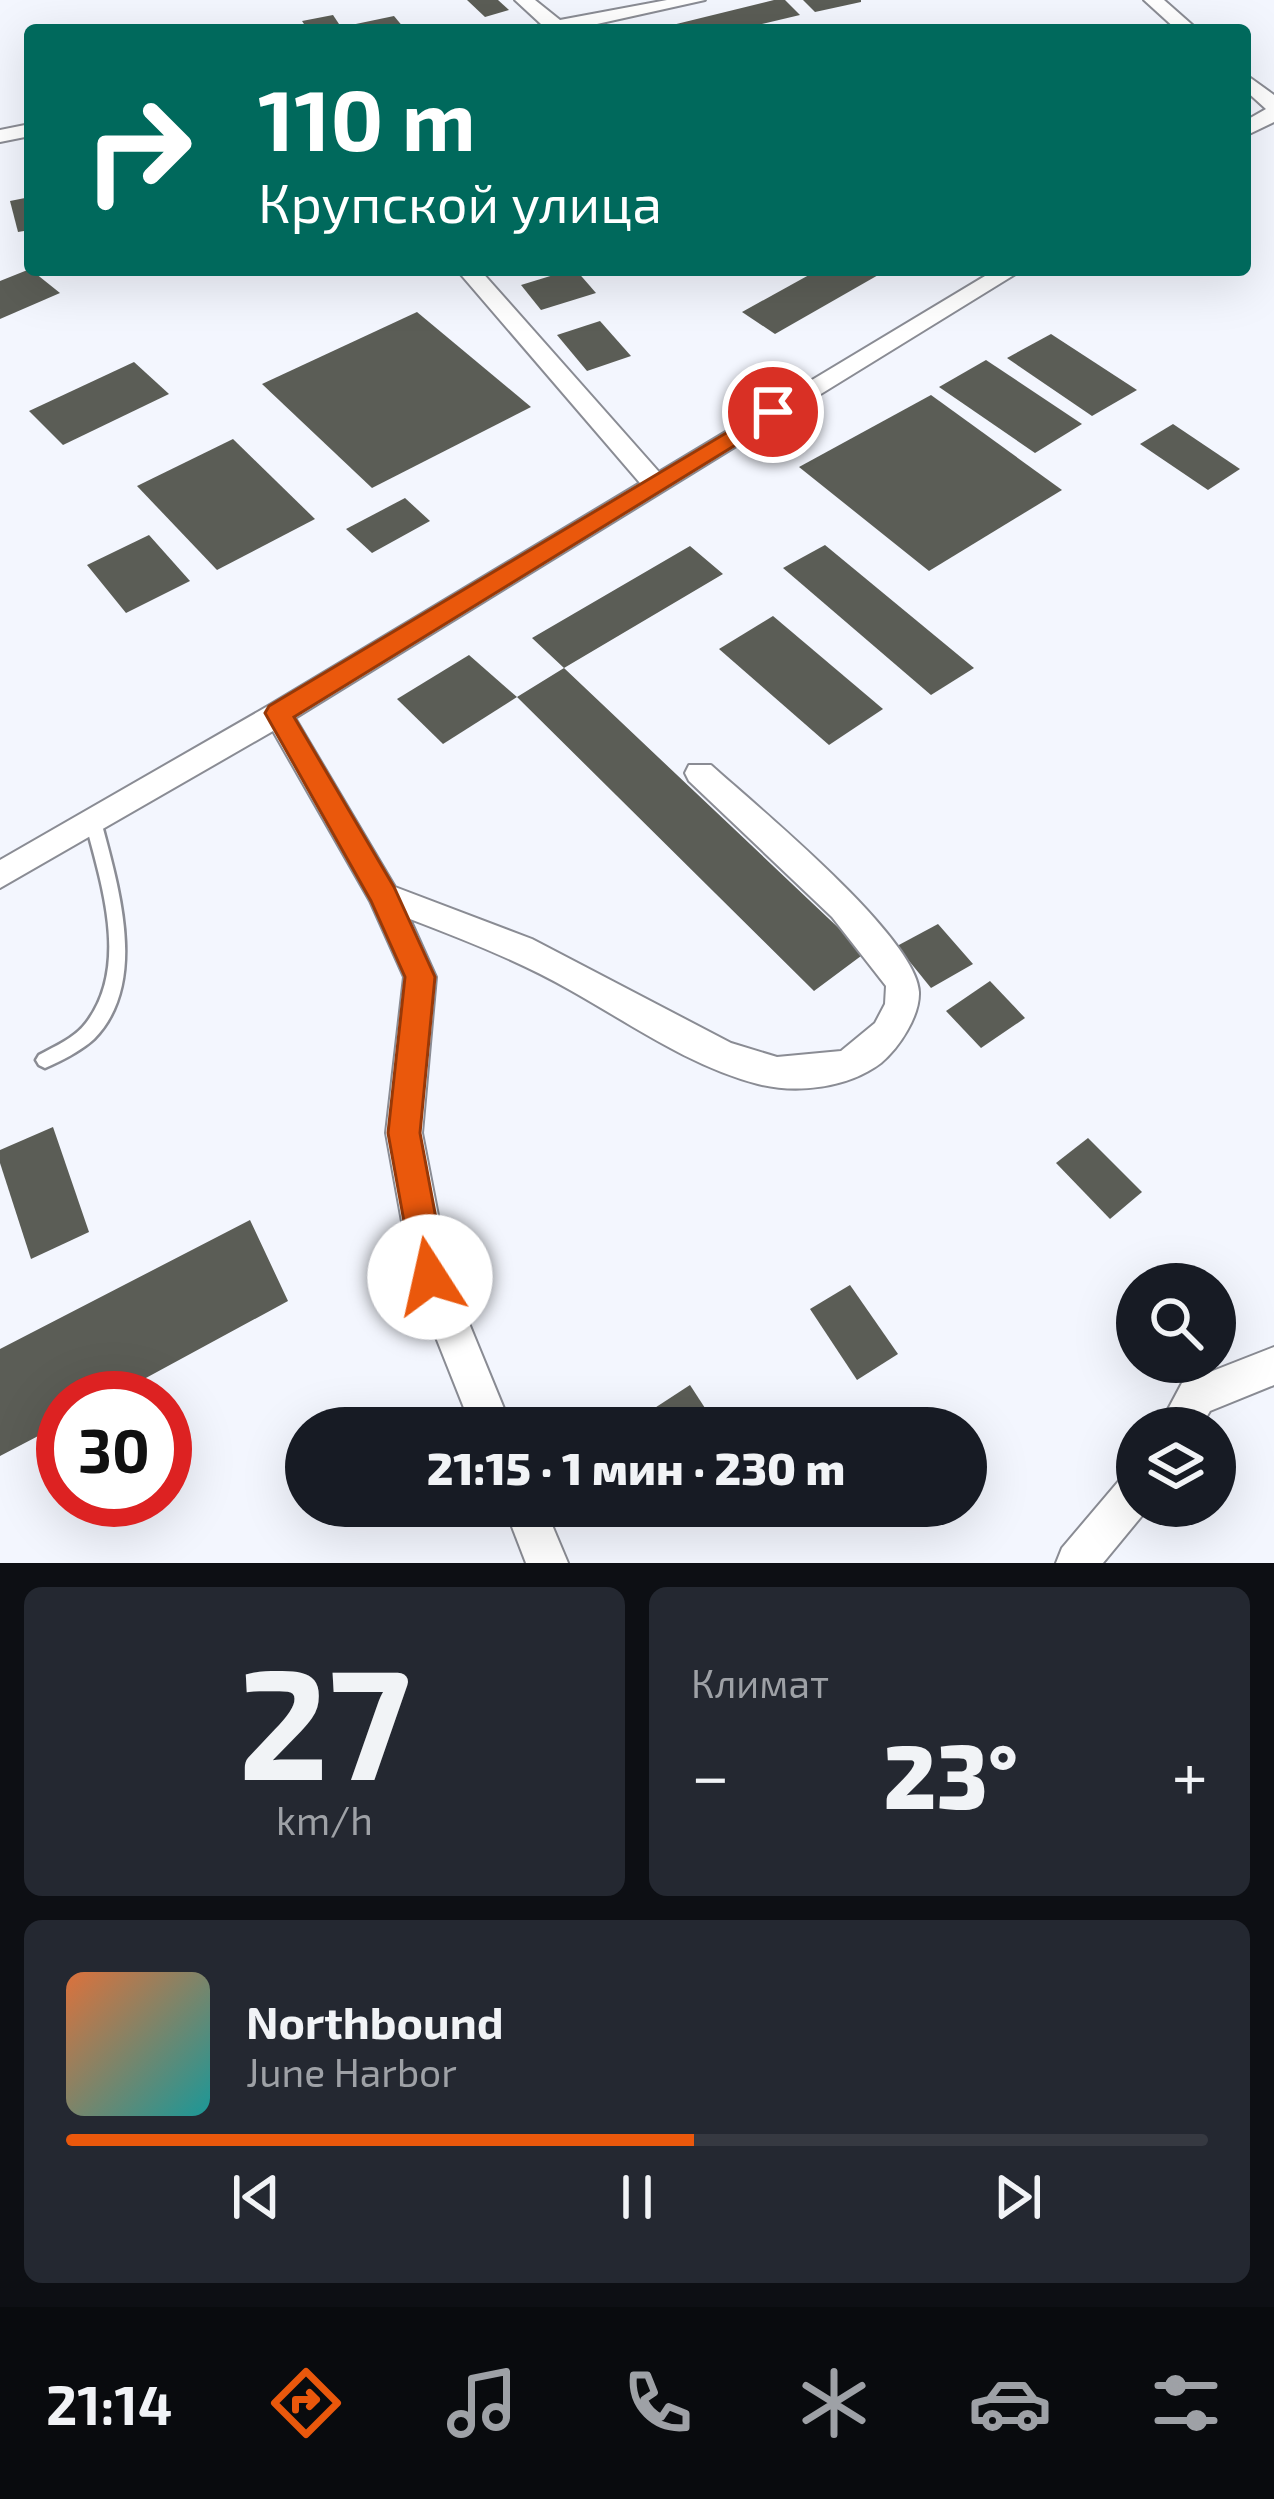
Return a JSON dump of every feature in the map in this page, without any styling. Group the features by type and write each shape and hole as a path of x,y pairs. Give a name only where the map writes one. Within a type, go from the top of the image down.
{"street":[{"path":"524,0 544,24"},
{"path":"574,24 696,0"},
{"path":"1153,0 1181,24"},
{"path":"1251,86 1274,109"},
{"path":"473,276 654,483"},
{"path":"0,875 278,713 1001,276"},
{"path":"278,713 384,896 420,977 404,1133 430,1277 483,1407"},
{"path":"384,896 522,950 753,1068 825,1070 865,1055 887,1031 902,1003 897,973 855,920 700,773"},
{"path":"1190,1407 1196,1396 1274,1366"},
{"path":"1077,1563 1116,1516"},
{"path":"532,1527 547,1563"}],"lane":[{"path":"45,1060 91,1031 119,974 112,896 93,821"}],"building":[{"path":"467,0 498,0 509,10 485,17"},
{"path":"774,0 785,0 800,15 762,24 676,24"},
{"path":"803,0 861,0 861,2 815,12"},
{"path":"333,15 339,24 304,24 302,21"},
{"path":"394,16 401,24 356,24"},
{"path":"24,198 24,231 18,232 10,201"},
{"path":"24,271 24,276 39,276 60,293 0,319 0,281"},
{"path":"550,276 581,276 596,293 541,310 521,285"},
{"path":"807,276 876,276 775,334 742,312"},
{"path":"417,312 531,407 372,488 262,384"},
{"path":"600,321 631,356 587,371 557,335"},
{"path":"1051,334 1137,390 1092,416 1007,358"},
{"path":"986,360 1082,424 1035,453 939,387"},
{"path":"134,362 169,394 63,445 29,411"},
{"path":"931,395 1062,490 929,571 799,467"},
{"path":"1173,424 1240,469 1208,490 1140,444"},
{"path":"233,439 315,519 217,570 137,486"},
{"path":"405,498 430,521 372,553 346,529"},
{"path":"149,535 190,581 126,613 87,565"},
{"path":"825,545 974,668 931,695 783,568"},
{"path":"690,546 723,574 564,668 532,638"},
{"path":"773,616 883,709 829,745 719,649"},
{"path":"469,655 517,697 443,744 397,699"},
{"path":"564,668 865,953 814,991 517,697"},
{"path":"938,924 973,964 931,988 897,946"},
{"path":"990,981 1025,1018 981,1048 946,1011"},
{"path":"53,1127 89,1232 31,1259 0,1150"},
{"path":"1088,1138 1142,1192 1110,1219 1056,1163"},
{"path":"250,1220 288,1301 159,1371 36,1371 36,1437 0,1456 0,1349"},
{"path":"850,1285 898,1354 857,1380 810,1309"},
{"path":"690,1385 704,1407 656,1407"}],"route":[{"path":"430,1277 404,1133 420,977 384,896 278,713 773,412"}]}
